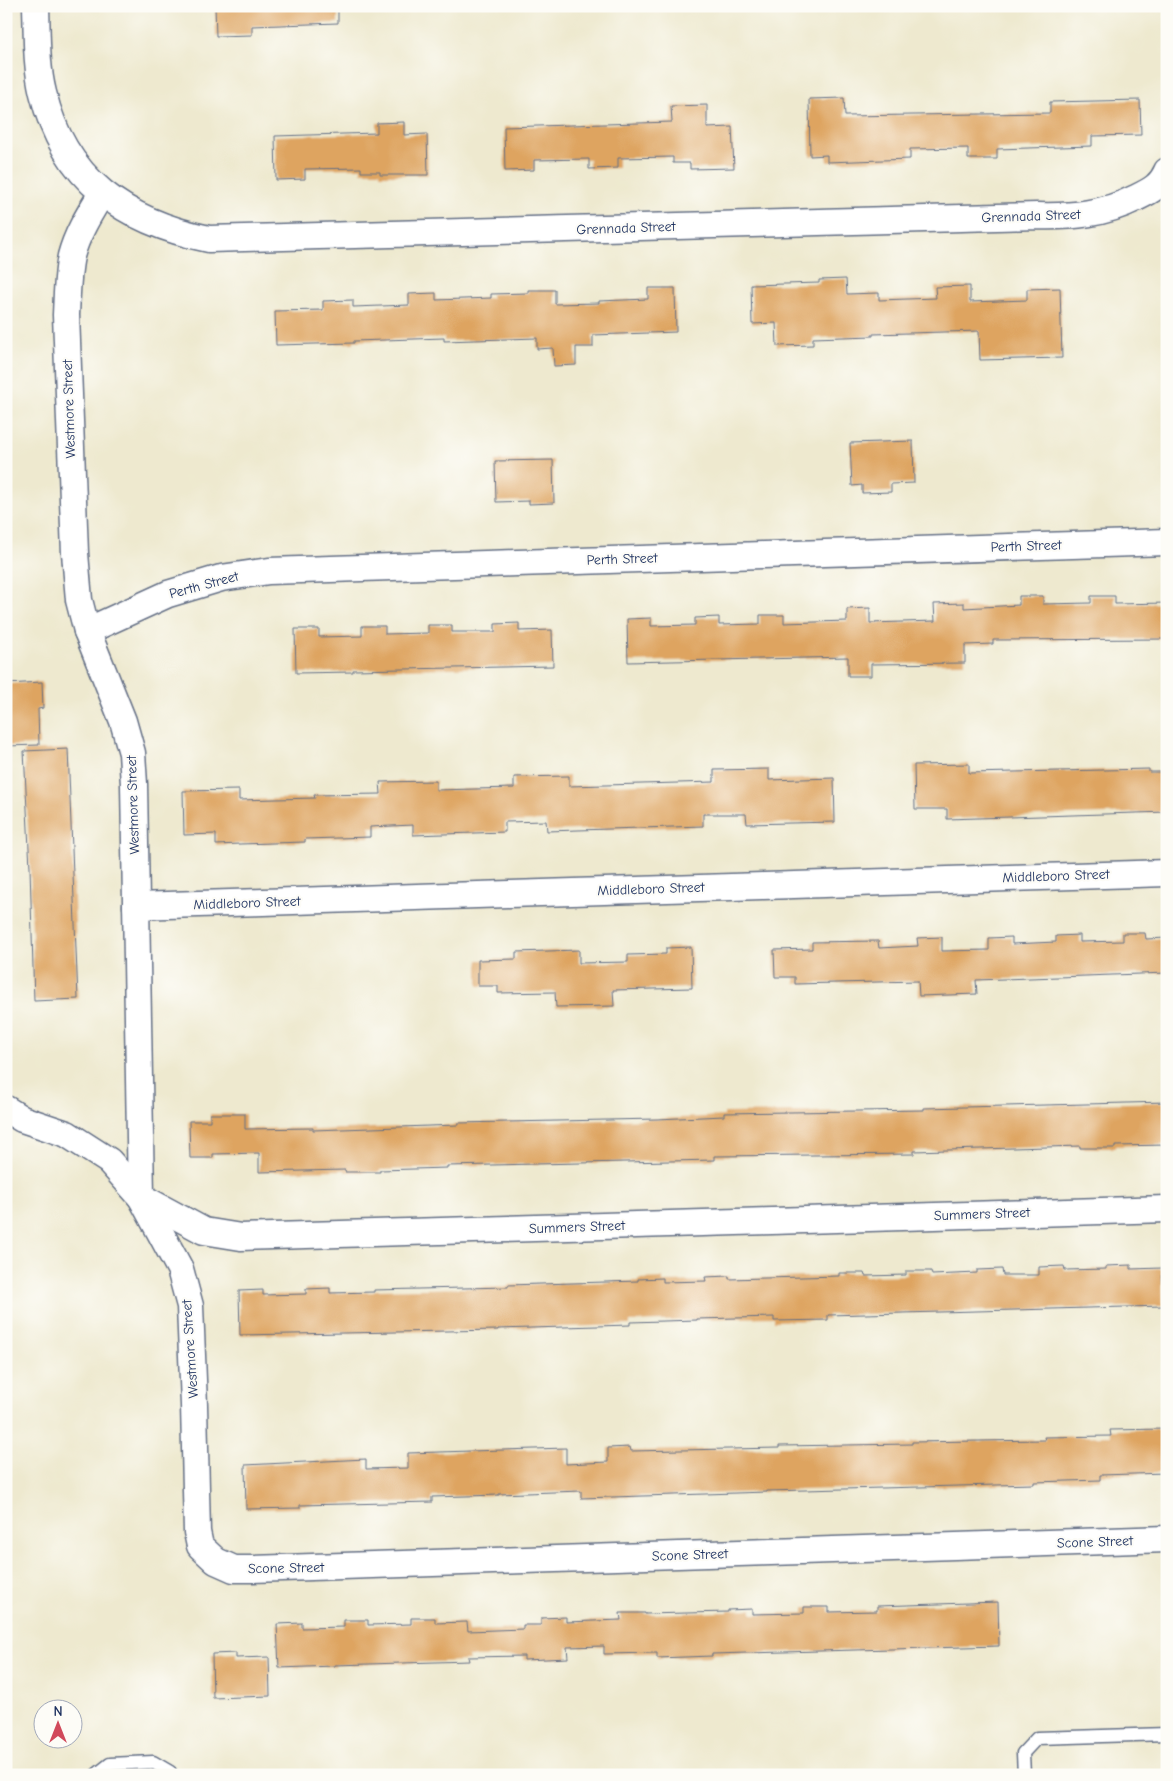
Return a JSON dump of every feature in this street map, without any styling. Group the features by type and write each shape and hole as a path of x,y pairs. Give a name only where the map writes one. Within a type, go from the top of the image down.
{"street":[{"path":"36,6 38,67 52,123 66,149 82,172 102,192"},
{"name":"Grennada Street","path":"102,192 127,211 154,224 180,233 209,239 240,239 1017,216 1067,217 1098,212 1119,206 1163,187"},
{"name":"Westmore Street","path":"102,192 82,227 71,256 66,315 75,553 80,600 87,631 123,722 132,753 141,1197 180,1269 190,1306 197,1532 200,1546 216,1560"},
{"name":"Perth Street","path":"87,631 168,594 221,578 269,571 1167,542"},
{"name":"Middleboro Street","path":"136,906 1167,873"},
{"name":"Summers Street","path":"12,1118 68,1134 109,1161 141,1197 204,1230 241,1237 1167,1209"},
{"name":"Scone Street","path":"216,1560 234,1569 252,1569 1167,1539"}],"lane":[{"path":"1024,1775 1023,1753 1037,1738 1167,1734"},
{"path":"96,1775 110,1764 154,1762 170,1772 170,1775"}],"building":[{"path":"215,6 338,6 338,23 252,26 252,35 216,36"},
{"path":"844,98 845,116 1050,113 1050,102 1140,100 1141,135 1092,136 1092,146 997,149 997,159 968,159 968,148 910,149 910,159 827,162 827,155 810,156 809,99"},
{"path":"707,105 707,128 732,127 734,168 690,169 690,163 673,163 673,157 618,158 618,168 589,169 589,159 534,160 534,170 505,171 504,127 672,122 671,106"},
{"path":"404,122 404,135 427,134 428,175 380,175 380,172 361,172 361,168 305,169 305,179 276,180 275,136 377,133 377,123"},
{"path":"846,279 847,294 879,293 879,300 936,298 935,287 970,286 970,302 1027,300 1027,289 1060,288 1062,358 980,360 979,331 813,338 813,345 777,346 776,323 752,324 751,285 819,283 819,280"},
{"path":"648,288 675,288 676,332 593,335 593,347 576,347 576,365 554,366 553,348 537,349 537,338 444,341 444,338 276,345 275,311 323,310 323,301 353,300 353,307 409,305 409,294 436,293 436,300 491,298 491,294 528,293 528,290 555,290 555,304 599,303 599,301 648,299"},
{"path":"913,441 914,483 891,484 891,492 862,493 862,485 852,486 850,443"},
{"path":"553,460 554,503 529,504 529,501 496,502 495,461"},
{"path":"1019,596 1043,596 1043,604 1091,603 1091,596 1115,596 1115,604 1167,603 1167,639 993,640 993,644 965,645 965,663 871,664 871,676 848,676 848,657 628,662 627,619 651,618 651,626 695,625 695,618 719,617 719,625 760,624 760,615 784,615 784,623 847,621 847,609 870,608 870,623 935,621 934,604 964,603 964,608 1019,605"},
{"path":"519,623 519,631 552,630 553,666 296,673 295,629 319,629 319,637 362,636 362,626 385,626 385,634 428,633 428,625 452,625 452,632 495,632 495,624"},
{"path":"42,682 43,708 38,709 39,745 6,746 6,684"},
{"path":"68,749 78,999 34,1001 24,751"},
{"path":"969,764 969,773 1149,769 1149,772 1167,772 1167,812 947,819 947,809 915,809 914,765"},
{"path":"769,769 769,780 834,778 835,822 747,824 746,814 703,814 703,826 547,831 546,821 505,822 505,832 413,835 413,825 370,827 370,837 305,839 305,842 216,845 216,834 184,835 183,791 239,790 239,800 315,798 314,795 381,794 380,782 436,781 436,790 514,788 514,777 569,776 569,786 714,782 714,770"},
{"path":"1123,933 1145,933 1146,939 1167,938 1167,973 976,980 977,994 919,996 918,981 795,984 795,977 775,977 774,950 812,949 812,942 878,941 879,948 918,946 917,938 942,937 942,951 989,950 989,938 1012,937 1012,944 1056,942 1056,936 1080,935 1080,942 1123,941"},
{"path":"691,947 692,988 613,990 614,1006 556,1007 555,992 498,993 498,986 478,986 478,960 516,959 516,952 579,950 579,963 628,962 628,955 666,954 666,948"},
{"path":"1167,1102 1167,1145 1115,1146 1115,1148 1080,1148 1080,1146 914,1151 914,1154 714,1156 714,1160 447,1166 447,1168 380,1170 380,1172 345,1172 345,1170 259,1172 259,1153 213,1154 213,1158 190,1158 189,1121 210,1121 210,1114 245,1114 245,1129 313,1128 313,1130 458,1125 458,1123 657,1119 724,1116 724,1113 924,1110 924,1108"},
{"path":"1131,1265 1131,1269 1162,1268 1163,1306 828,1315 828,1320 774,1321 774,1317 630,1322 630,1325 498,1330 240,1335 239,1291 263,1290 263,1295 306,1294 306,1289 330,1288 330,1293 374,1292 374,1290 508,1287 508,1285 638,1281 638,1279 663,1278 663,1282 706,1281 705,1277 729,1276 729,1279 839,1276 839,1273 864,1273 865,1276 906,1275 906,1271 931,1271 932,1275 977,1273 977,1270 1002,1269 1003,1275 1039,1275 1039,1267 1064,1266 1065,1270 1106,1269 1106,1266"},
{"path":"1165,1429 1166,1473 1100,1475 1100,1480 1034,1482 1034,1484 581,1498 581,1491 432,1497 432,1502 300,1505 300,1508 246,1509 245,1465 366,1459 366,1469 408,1468 408,1453 566,1448 566,1464 608,1462 608,1448 630,1447 631,1451 912,1444 912,1442 1045,1440 1044,1437 1111,1436 1110,1430"},
{"path":"998,1602 999,1646 712,1654 712,1656 657,1658 657,1653 604,1654 604,1646 567,1647 568,1658 524,1660 524,1656 468,1657 469,1661 279,1668 277,1624 302,1623 302,1628 344,1627 344,1620 368,1620 368,1625 411,1624 411,1618 435,1618 435,1623 467,1622 468,1631 523,1629 523,1625 541,1625 541,1618 566,1617 566,1622 621,1620 620,1613 728,1612 728,1610 752,1609 752,1614 804,1613 804,1607 829,1607 829,1612 877,1611 877,1606"},
{"path":"236,1653 236,1658 269,1657 270,1696 213,1698 212,1654"}]}
